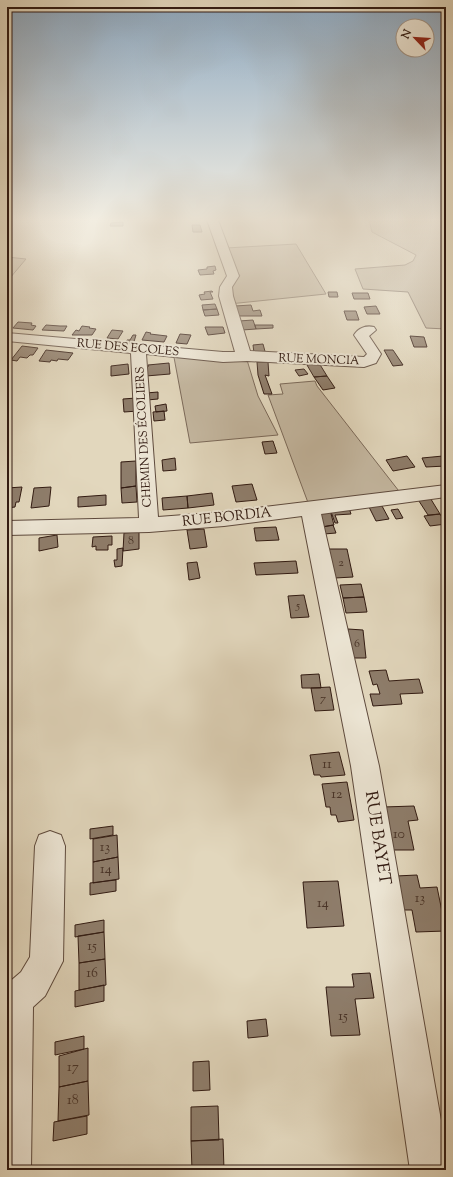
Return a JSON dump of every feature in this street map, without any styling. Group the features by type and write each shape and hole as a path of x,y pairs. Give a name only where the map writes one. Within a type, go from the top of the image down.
{"street":[{"path":"233,275 226,287 226,296 243,353 248,356"},
{"name":"RUE MONCIA","path":"248,356 370,361 374,358 374,354 361,336 369,330"},
{"name":"RUE DES ECOLES","path":"7,337 223,357 248,356"},
{"name":"CHEMIN DES ÉCOLIERS","path":"138,348 149,525"},
{"name":"RUE BORDIA","path":"7,528 149,525 224,519 446,491"},
{"name":"RUE BAYET","path":"310,508 365,766 430,1170"},
{"path":"11,1170 12,1000 33,984 46,960 50,846"}],"shaded area":[{"path":"7,275 13,275 10,278 7,278"},
{"path":"236,275 315,275 326,294 229,304 231,288 240,275"},
{"path":"357,275 446,275 446,329 426,328 408,292 363,289"},
{"path":"173,352 247,360 258,396 278,435 190,443"},
{"path":"315,381 317,386 402,495 310,508 268,395 283,394 280,384"}],"building":[{"path":"212,291 213,292 210,292 213,299 201,300 199,295 205,294 204,292"},
{"path":"328,292 337,292 338,297 329,297"},
{"path":"352,293 368,293 370,299 354,299"},
{"path":"215,304 217,309 203,310 202,305"},
{"path":"251,305 253,311 260,310 262,316 239,316 235,306"},
{"path":"376,306 380,314 367,314 364,307"},
{"path":"217,309 219,315 205,316 203,310"},
{"path":"344,311 356,311 359,320 347,320"},
{"path":"253,320 256,329 242,330 239,321"},
{"path":"18,322 32,323 31,325 36,326 33,330 13,328"},
{"path":"46,325 67,326 64,331 42,330"},
{"path":"255,325 273,325 273,328 256,329"},
{"path":"82,326 96,329 92,335 72,335 76,330 79,331"},
{"path":"205,327 223,327 225,333 208,335"},
{"path":"112,330 123,331 118,339 107,338"},
{"path":"146,332 151,333 150,334 167,336 164,342 142,340"},
{"path":"180,334 191,335 187,344 176,343"},
{"path":"133,335 136,335 133,345 125,344 127,340 130,340"},
{"path":"410,336 424,337 427,347 414,347"},
{"path":"263,344 266,355 254,353 253,345"},
{"path":"22,346 38,348 33,355 30,355 27,358 20,357 17,361 11,360"},
{"path":"46,350 73,353 68,360 58,359 57,361 51,360 50,362 39,361"},
{"path":"384,350 393,350 403,365 393,366"},
{"path":"257,362 268,362 269,376 265,375 272,394 264,394 258,375"},
{"path":"169,363 170,374 146,376 145,368 148,367 148,365"},
{"path":"319,363 327,376 314,377 307,365"},
{"path":"128,364 129,374 111,376 111,366"},
{"path":"304,369 308,374 299,376 295,370"},
{"path":"327,376 335,388 323,390 314,377"},
{"path":"158,392 158,399 147,400 146,393"},
{"path":"136,398 138,411 124,412 123,399"},
{"path":"166,404 167,411 156,412 155,406"},
{"path":"164,411 165,420 154,421 153,412"},
{"path":"273,441 277,453 265,454 262,442"},
{"path":"407,456 415,467 393,471 386,460"},
{"path":"443,456 446,461 446,466 426,467 422,458"},
{"path":"175,458 176,470 163,471 162,460"},
{"path":"136,461 136,486 121,488 121,462"},
{"path":"252,484 257,500 236,502 232,486"},
{"path":"136,486 137,502 122,503 121,488"},
{"path":"22,487 19,502 16,502 15,507 7,508 7,488"},
{"path":"51,487 49,506 31,508 34,488"},
{"path":"212,493 214,505 188,508 187,496"},
{"path":"106,495 106,505 78,507 78,497"},
{"path":"187,496 188,508 163,510 162,498"},
{"path":"429,496 440,514 428,515 417,498"},
{"path":"382,506 389,519 376,521 369,507"},
{"path":"349,508 351,514 335,515 338,523 335,523 330,509"},
{"path":"398,509 403,518 396,519 391,510"},
{"path":"330,510 334,525 322,527 317,512"},
{"path":"440,514 446,524 430,526 424,516"},
{"path":"333,525 336,533 324,534 322,527"},
{"path":"276,527 279,540 256,541 254,528"},
{"path":"204,529 207,547 190,549 187,530"},
{"path":"139,532 139,549 123,551 124,533"},
{"path":"57,535 58,547 39,551 39,538"},
{"path":"112,536 112,545 108,545 108,550 96,550 96,546 92,547 93,537"},
{"path":"123,548 122,566 115,567 114,560 117,560 117,549"},
{"path":"329,549 347,549 353,577 335,578"},
{"path":"296,561 298,573 256,575 254,563"},
{"path":"197,562 200,578 189,580 187,563"},
{"path":"361,584 364,597 343,598 340,585"},
{"path":"304,595 309,617 291,618 288,596"},
{"path":"364,597 367,612 346,613 343,598"},
{"path":"348,629 363,630 366,658 350,658"},
{"path":"386,670 389,681 419,679 423,693 400,694 402,704 373,706 370,694 380,694 377,684 373,685 369,671"},
{"path":"319,674 321,688 302,688 301,675"},
{"path":"330,687 334,710 315,711 311,688"},
{"path":"339,752 345,775 321,777 320,775 314,775 310,755"},
{"path":"347,782 354,820 338,822 336,815 331,815 330,807 326,807 322,784"},
{"path":"414,806 418,820 408,821 414,850 391,850 383,807"},
{"path":"113,826 113,835 90,839 90,829"},
{"path":"117,835 118,857 93,862 93,839"},
{"path":"118,857 119,879 93,883 93,862"},
{"path":"417,875 420,888 437,887 446,931 416,932 412,910 402,910 396,876"},
{"path":"116,880 116,891 90,895 90,883"},
{"path":"338,881 344,926 307,928 303,882"},
{"path":"9,901 8,930 7,930 7,902"},
{"path":"104,920 104,932 75,937 75,925"},
{"path":"104,932 105,959 79,963 78,936"},
{"path":"105,959 106,985 79,990 79,963"},
{"path":"370,973 374,998 355,999 360,1035 331,1036 326,987 354,987 352,974"},
{"path":"104,985 104,1001 75,1007 75,991"},
{"path":"266,1019 268,1036 248,1038 247,1021"},
{"path":"84,1036 84,1049 55,1055 55,1042"},
{"path":"88,1048 88,1081 59,1087 59,1056"},
{"path":"209,1061 210,1090 193,1091 193,1062"},
{"path":"88,1081 89,1115 58,1121 59,1087"},
{"path":"218,1106 219,1140 191,1141 191,1107"},
{"path":"87,1116 87,1134 53,1141 54,1122"},
{"path":"223,1139 224,1170 192,1170 191,1141"}]}
